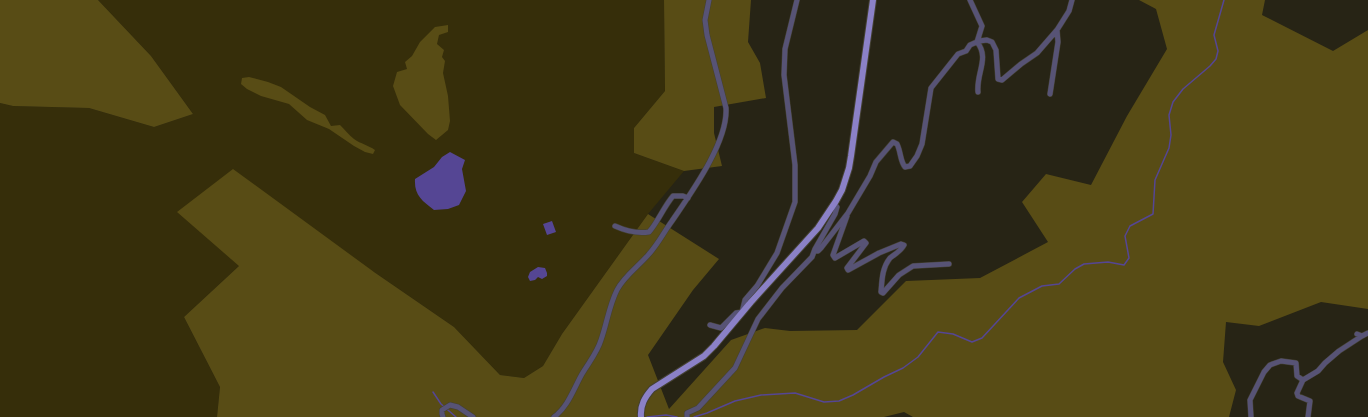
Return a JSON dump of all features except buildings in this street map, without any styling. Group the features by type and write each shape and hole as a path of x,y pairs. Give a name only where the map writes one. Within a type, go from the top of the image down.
{"main road":[{"path":"640,417 642,403 652,389 704,356 818,228 834,204 845,180 851,156 873,0"}],"street":[{"path":"554,417 565,405 597,351 617,289 650,254 688,198 703,174 721,135 726,117 726,108 706,35 705,20 709,0"},
{"path":"710,325 720,328 736,313 742,312 745,300 757,286 777,253 795,202 795,165 784,75 785,49 797,0"},
{"path":"970,0 982,26 977,42"},
{"path":"815,251 818,251 821,248 848,213 870,176 876,162 893,142 897,144 900,150 902,164 905,167 910,166 917,156 922,144 931,88 958,54 966,51 970,45 977,42 987,40 992,42 995,46 998,79 1002,80 1037,53 1057,30 1069,11 1072,0"},
{"path":"1050,94 1058,42 1057,30"},
{"path":"977,42 982,48 984,59 979,73 977,85 978,92"},
{"path":"615,226 628,232 649,232 673,196 683,196 688,198"},
{"path":"687,417 687,413 698,408 735,368 758,319 782,288 812,257 835,214 837,207 834,204"},
{"path":"848,213 833,255 835,258 864,241 866,243 851,261 847,268 848,270 858,266 878,253 901,244 904,245 885,265 881,292 883,293 900,275 913,266 949,264"},
{"path":"1308,417 1310,401 1298,396 1297,393 1303,380 1309,378 1318,371 1339,351 1360,335 1368,333"},
{"path":"1251,417 1250,400 1264,372 1270,365 1281,361 1296,364 1297,376 1303,380"},
{"path":"443,417 442,410 449,405 458,407 473,417"}],"shaded area":[{"path":"0,0 98,0 151,56 193,114 154,127 89,108 13,106 0,103"},
{"path":"98,0 664,0 665,91 634,128 634,153 684,171 648,214 562,334 543,366 524,378 500,375 454,327 374,272 239,266 184,317 220,387 217,417 0,417 0,103 13,106 89,108 154,127 193,114 151,56"},
{"path":"664,0 751,0 748,42 760,63 766,98 714,107 714,133 722,166 684,171 634,153 634,128 665,91"},
{"path":"1139,0 1265,0 1262,15 1333,51 1368,30 1368,309 1321,302 1259,326 1226,322 1223,362 1236,390 1229,417 913,417 904,412 884,417 217,417 220,387 184,317 239,266 177,212 233,169 374,272 454,327 500,375 524,378 543,366 562,334 648,214 719,259 693,290 648,355 669,409 731,340 765,328 790,331 857,330 906,281 980,278 1048,242 1022,202 1046,174 1091,185 1127,116 1167,49 1156,9"},
{"path":"448,25 448,32 439,35 437,44 444,50 442,57 445,61 443,73 448,96 450,121 448,130 436,140 428,134 400,105 393,86 397,72 407,69 405,62 412,56 420,42 435,27"},
{"path":"249,77 281,87 310,107 325,115 331,126 340,125 354,139 375,150 373,154 365,152 354,146 329,129 307,120 289,104 261,96 247,89 241,84 242,78"},
{"path":"450,152 465,160 462,169 466,191 459,205 448,209 434,210 426,204 417,193 415,179 434,167 442,157"},
{"path":"552,221 556,232 547,235 543,224"},
{"path":"538,267 545,268 547,276 542,279 538,277 535,280 530,281 528,277 530,272"}],"waterway":[{"path":"694,417 735,401 761,395 795,393 824,402 839,401 903,368 918,357 938,332 953,334 972,342 982,338 1019,298 1042,286 1059,284 1075,269 1084,264 1108,262 1124,265 1129,258 1125,236 1130,226 1153,214 1155,180 1169,148 1171,135 1169,115 1173,102 1183,89 1216,59 1218,51 1214,35 1224,0"},
{"path":"433,392 441,404 456,417"},
{"path":"647,417 666,415 677,417"}]}
